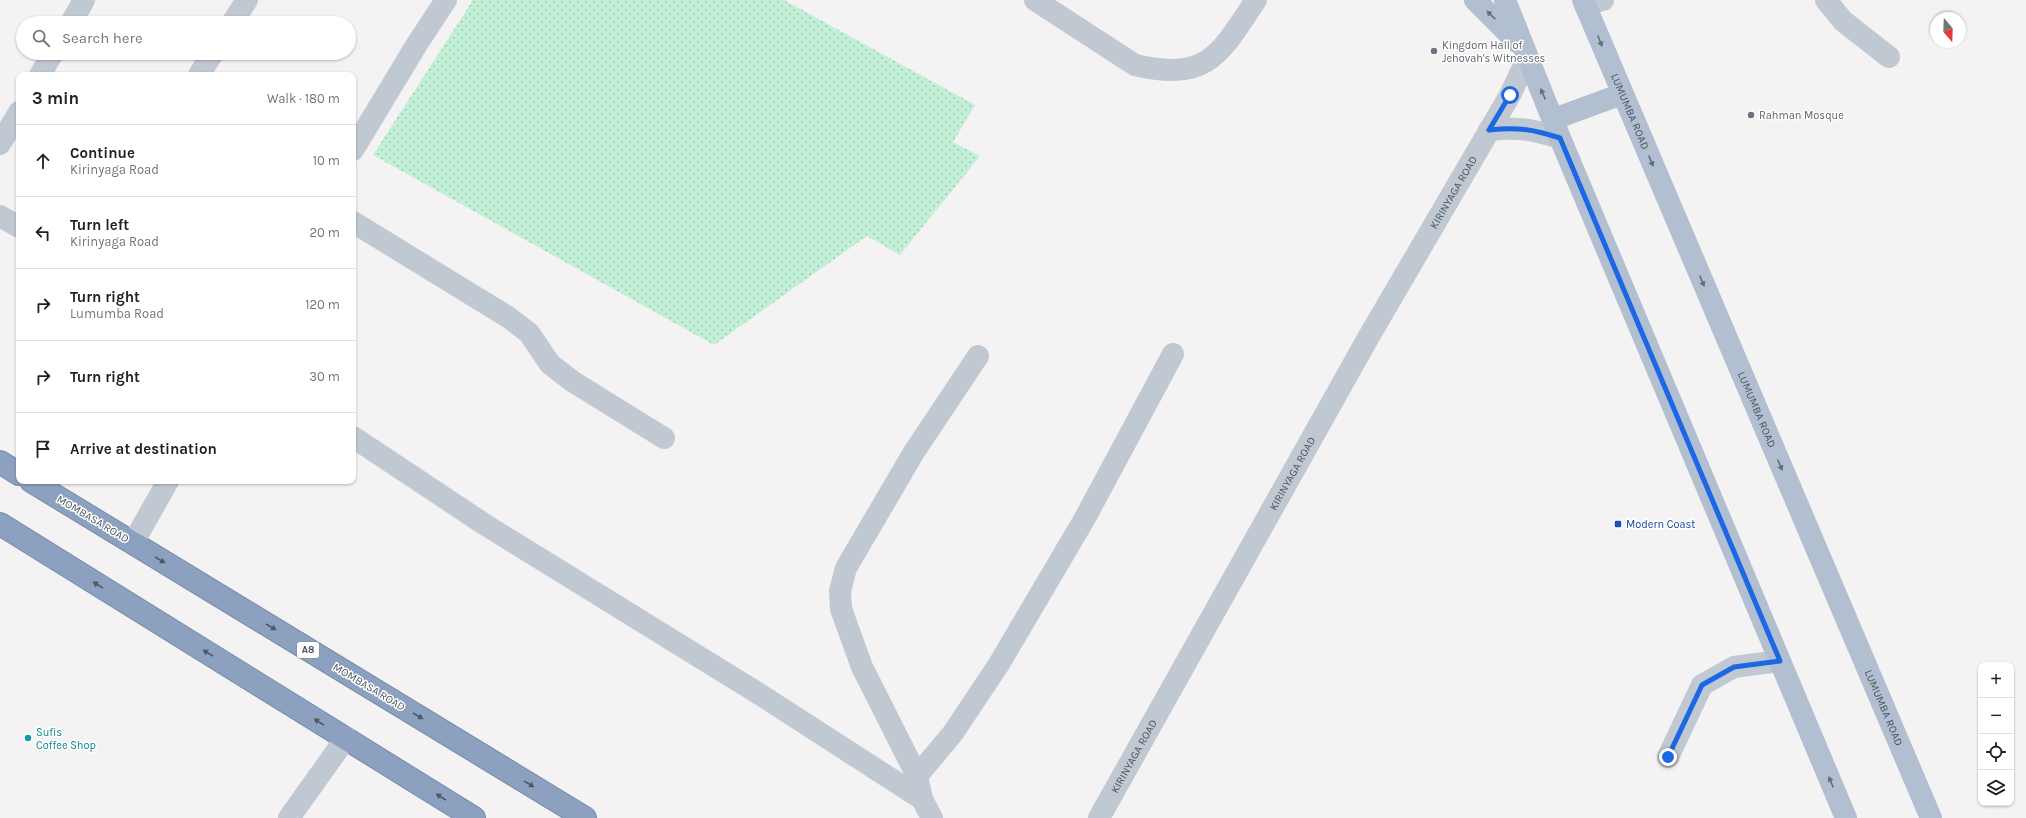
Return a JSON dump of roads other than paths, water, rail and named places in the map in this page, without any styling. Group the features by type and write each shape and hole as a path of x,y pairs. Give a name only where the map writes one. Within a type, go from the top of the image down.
{"highway":[{"path":"0,462 16,472"},
{"name":"MOMBASA ROAD","path":"36,484 585,818"},
{"path":"0,524 474,818"}],"main road":[{"path":"1475,0 1526,54"},
{"path":"1505,0 1526,54 1846,818"},
{"name":"LUMUMBA ROAD","path":"1591,2 1622,94 1931,818"},
{"path":"1557,128 1622,94"}],"street":[{"path":"74,16 84,0"},
{"path":"236,16 246,0"},
{"path":"356,145 417,44 446,0"},
{"path":"1035,0 1135,65 1154,69 1180,69 1200,66 1224,48 1256,0"},
{"path":"1826,0 1843,22 1889,57"},
{"name":"KIRINYAGA ROAD","path":"1098,818 1368,338 1439,219 1510,95 1526,54"},
{"path":"42,72 49,60"},
{"path":"201,72 209,60"},
{"path":"0,144 16,117"},
{"path":"1489,130 1510,128 1557,128"},
{"path":"0,216 16,225"},
{"path":"356,224 508,317 529,333 550,364 572,382 664,438"},
{"path":"916,776 953,733 999,664 1085,518 1173,354"},
{"path":"932,818 922,799 916,776 862,667 841,609 840,591 846,568 914,452 978,356"},
{"path":"356,439 484,524 764,697 922,799"},
{"path":"134,543 166,484"},
{"path":"1668,757 1702,685 1734,667 1780,661"},
{"path":"289,818 346,738"}],"place":[{"name":"Kingdom Hall of Jehovah's Witnesses","path":"1434,51"},
{"name":"Rahman Mosque","path":"1751,115"},
{"name":"Modern Coast","path":"1618,524"},
{"name":"Sufis Coffee Shop","path":"28,738"}]}
